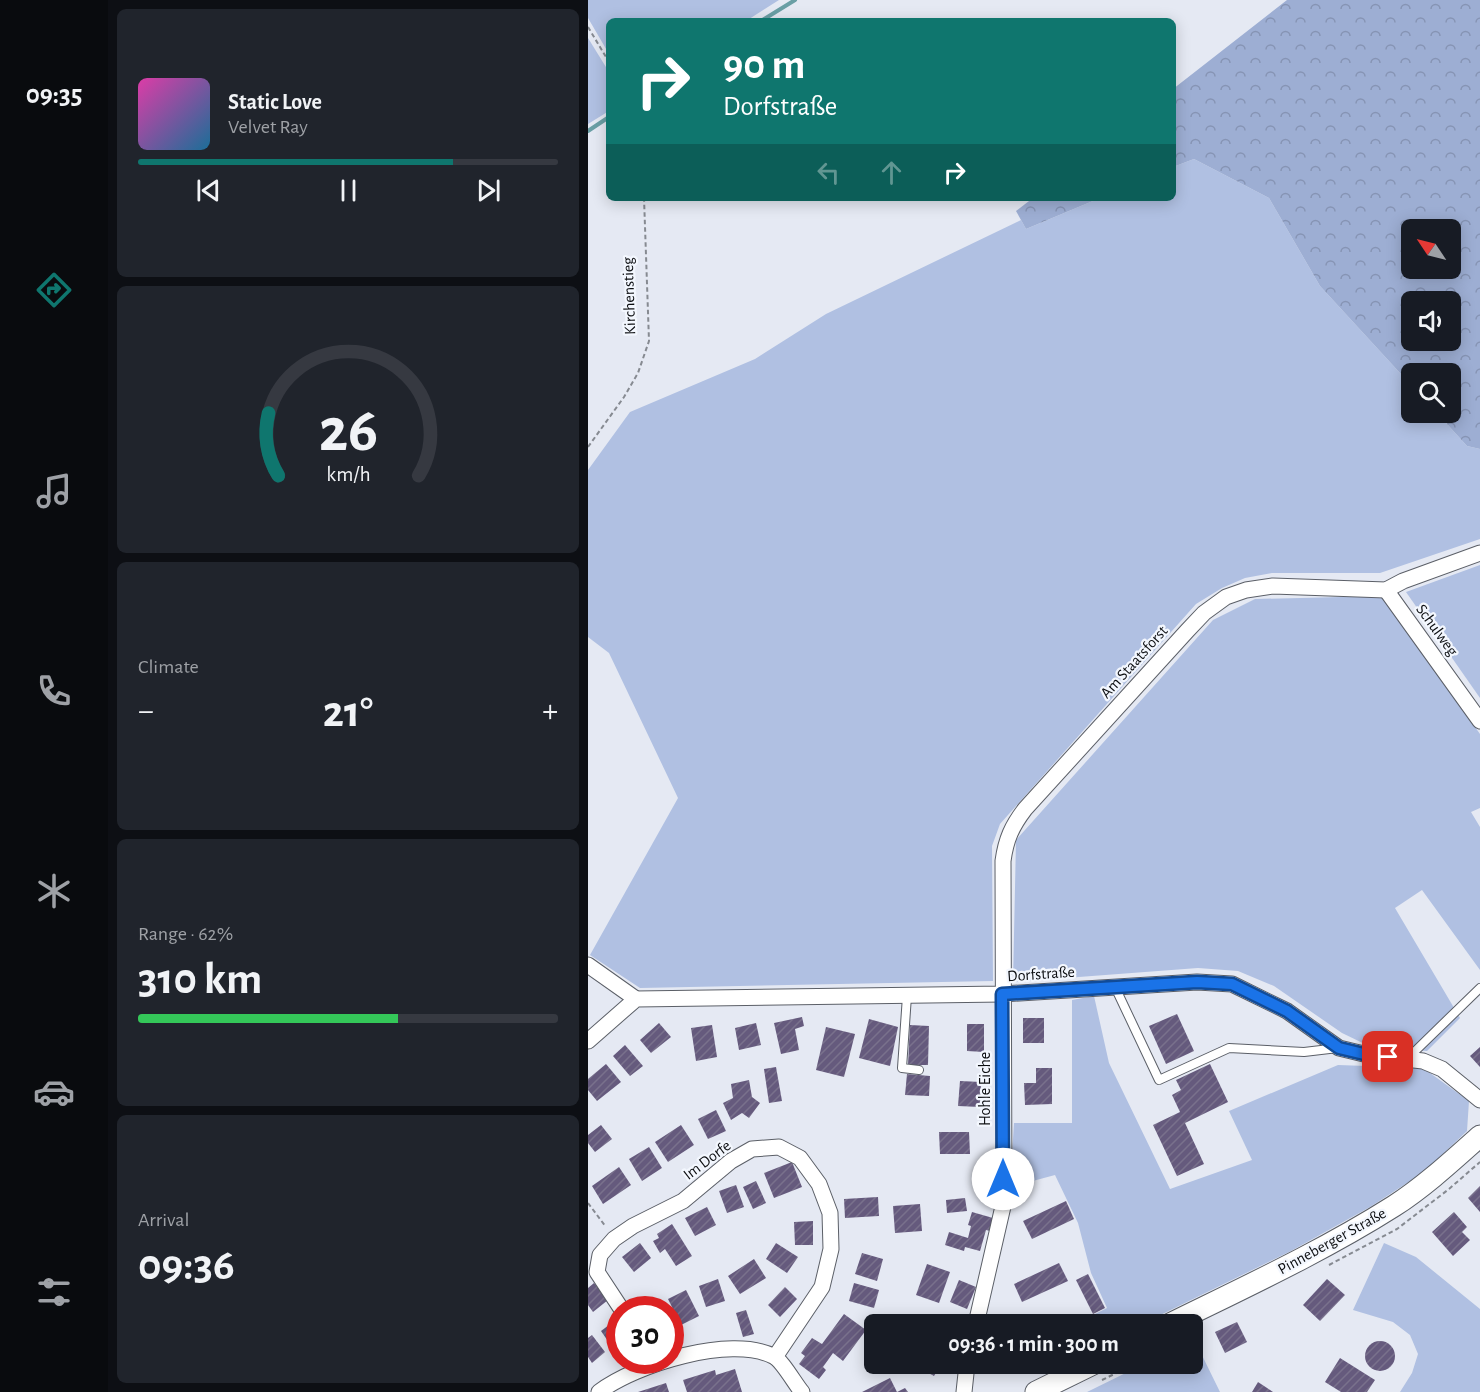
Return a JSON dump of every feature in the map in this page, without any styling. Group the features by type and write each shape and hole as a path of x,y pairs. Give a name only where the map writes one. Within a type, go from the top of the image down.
{"main road":[{"name":"Pinneberger Straße","path":"1190,1314 1291,1264 1396,1205 1448,1165 1480,1136"},
{"path":"1036,1392 1092,1374"}],"street":[{"name":"Am Staatsforst","path":"1002,994 1003,861 1005,842 1013,824 1204,613 1226,597 1246,590 1273,586 1386,590 1403,581 1480,553"},
{"name":"Schulweg","path":"1386,590 1480,721"},
{"path":"588,965 636,999 588,1041"},
{"name":"Dorfstraße","path":"636,999 1002,994 1197,982 1232,984 1287,1011 1339,1048 1368,1055 1423,1061 1442,1070 1480,1100"},
{"name":"Hohle Eiche","path":"978,1314 1004,1202 1002,994"},
{"name":"Im Dorfe","path":"612,1296 592,1270 600,1255 614,1239 633,1226 683,1201 731,1161 752,1149 779,1147 800,1158 819,1184 830,1213 831,1249 822,1287 775,1357"},
{"path":"684,1356 713,1349 746,1349 775,1357 802,1392"},
{"path":"599,1392 610,1383 630,1374"},
{"path":"964,1392 966,1374"}],"lane":[{"path":"1115,987 1159,1080 1229,1048 1304,1052 1339,1048"},
{"path":"1407,1059 1480,988"},
{"path":"907,996 902,1068 920,1070"}],"path":[{"path":"588,27 606,57"},
{"name":"Kirchenstieg","path":"588,447 624,397 638,373 649,341 644,201"},
{"path":"588,1203 614,1239"}],"shaded area":[{"path":"588,0 779,0 751,18 606,18 606,49 588,18"},
{"path":"588,38 606,67 606,113 588,124"},
{"path":"1194,159 1269,198 1320,286 1401,374 1401,423 1446,423 1467,446 1480,449 1480,539 1380,573 1272,573 1245,578 1222,588 1196,604 1000,824 992,846 993,981 640,988 590,955 678,798 609,653 588,637 588,470 630,412 755,359 826,314 1021,220 1026,229 1093,201 1176,201 1176,166"},
{"path":"1480,565 1480,698 1406,592"},
{"path":"1381,596 1480,734 1480,808 1471,812 1480,827 1480,970 1422,890 1395,908 1460,1018 1427,1051 1371,1047 1342,1033 1274,986 1238,971 1198,968 1013,982 1016,840 1213,620 1255,599"},
{"path":"1094,996 1109,1063 1170,1189 1252,1160 1229,1111 1338,1065 1423,1068 1469,1101 1467,1131 1424,1172 1370,1207 1291,1251 1162,1314 1095,1314 1107,1308 1091,1273 1078,1223 1055,1175 1010,1187 1014,1123 1072,1123 1072,1000"},
{"path":"1384,1243 1416,1257 1480,1309 1480,1392 1400,1392 1412,1373 1418,1354 1410,1335 1393,1322 1353,1310"},
{"path":"1203,1357 1220,1392 1087,1392 1124,1374 1203,1374"}],"green space":[{"path":"1287,0 1480,0 1480,449 1467,446 1446,423 1461,423 1461,363 1401,363 1401,374 1320,286 1269,198 1194,159 1176,166 1176,87"},
{"path":"1029,201 1093,201 1026,229 1016,211"}],"building":[{"path":"1177,1014 1194,1051 1166,1064 1149,1026"},
{"path":"802,1017 804,1026 795,1029 799,1050 781,1054 774,1023"},
{"path":"1023,1018 1044,1018 1044,1043 1023,1043"},
{"path":"869,1019 898,1027 890,1066 859,1058"},
{"path":"659,1023 671,1037 651,1053 640,1040"},
{"path":"756,1023 761,1045 739,1050 735,1028"},
{"path":"967,1024 984,1024 984,1052 967,1051"},
{"path":"712,1025 717,1057 696,1061 691,1028"},
{"path":"910,1025 929,1026 928,1065 908,1065"},
{"path":"826,1027 855,1034 844,1077 816,1070"},
{"path":"625,1045 643,1066 630,1076 613,1056"},
{"path":"1480,1047 1480,1067 1470,1056"},
{"path":"606,1064 621,1082 597,1101 588,1090 588,1079"},
{"path":"1210,1064 1228,1102 1185,1123 1204,1164 1177,1176 1153,1125 1180,1112 1172,1095 1181,1090 1176,1080"},
{"path":"776,1067 782,1101 769,1103 764,1069"},
{"path":"1036,1068 1052,1068 1052,1104 1025,1105 1024,1083 1036,1083"},
{"path":"907,1074 930,1076 929,1096 905,1095"},
{"path":"749,1080 752,1097 760,1103 749,1118 742,1113 731,1120 723,1103 733,1098 731,1084"},
{"path":"960,1081 981,1082 980,1107 958,1106"},
{"path":"716,1110 726,1131 708,1139 698,1119"},
{"path":"601,1125 612,1139 595,1152 588,1143 588,1135"},
{"path":"681,1125 694,1145 668,1162 655,1142"},
{"path":"939,1132 969,1132 970,1154 940,1154"},
{"path":"649,1147 662,1168 642,1181 629,1159"},
{"path":"792,1162 802,1187 774,1198 764,1173"},
{"path":"619,1167 631,1185 603,1204 592,1186"},
{"path":"756,1181 766,1203 753,1209 743,1187"},
{"path":"736,1185 744,1207 727,1213 719,1191"},
{"path":"1480,1186 1480,1212 1468,1198"},
{"path":"878,1197 879,1216 845,1218 844,1199"},
{"path":"965,1198 967,1211 947,1213 946,1200"},
{"path":"1066,1201 1074,1219 1032,1239 1023,1221"},
{"path":"920,1204 922,1231 895,1233 893,1206"},
{"path":"707,1207 716,1225 695,1236 685,1218"},
{"path":"972,1212 993,1218 990,1231 986,1230 980,1251 965,1247 964,1251 945,1245 949,1232 968,1238 971,1226 968,1225"},
{"path":"1454,1212 1467,1227 1462,1232 1470,1240 1453,1256 1432,1232"},
{"path":"813,1221 813,1245 795,1245 794,1222"},
{"path":"672,1224 692,1256 676,1266 665,1249 660,1253 653,1241 659,1238 657,1234"},
{"path":"640,1243 651,1258 634,1272 622,1257"},
{"path":"776,1243 798,1257 787,1273 766,1259"},
{"path":"862,1253 883,1259 877,1281 855,1274"},
{"path":"754,1259 766,1278 740,1294 728,1276"},
{"path":"1059,1263 1068,1281 1022,1302 1014,1284"},
{"path":"927,1264 950,1272 939,1303 916,1295"},
{"path":"1088,1274 1105,1308 1093,1314 1076,1280"},
{"path":"718,1279 725,1301 706,1307 699,1286"},
{"path":"1327,1279 1345,1295 1320,1321 1303,1305"},
{"path":"959,1280 976,1287 967,1309 950,1302"},
{"path":"594,1283 606,1298 606,1302 593,1312 588,1305 588,1288"},
{"path":"854,1283 879,1290 874,1308 849,1301"},
{"path":"785,1287 797,1299 780,1317 768,1305"},
{"path":"686,1290 699,1316 684,1324 684,1296 674,1296"},
{"path":"746,1310 754,1334 743,1337 736,1313"},
{"path":"844,1314 864,1329 864,1333 843,1361 833,1353 823,1367 826,1370 819,1379 799,1364 805,1356 801,1353 812,1338 822,1344"},
{"path":"1237,1322 1247,1342 1225,1353 1215,1332"},
{"path":"606,1327 606,1338 601,1331"},
{"path":"592,1335 605,1352 592,1363 588,1357 588,1338"},
{"path":"1380,1341 1391,1345 1395,1356 1391,1367 1380,1371 1369,1367 1365,1356 1369,1345"},
{"path":"1340,1358 1375,1380 1367,1392 1341,1392 1325,1382"},
{"path":"735,1369 742,1392 687,1392 683,1380 715,1370 716,1375"},
{"path":"890,1378 897,1392 862,1392"},
{"path":"1258,1382 1273,1392 1252,1392"},
{"path":"666,1383 669,1392 638,1392"}],"waterway":[{"path":"766,18 795,0"},
{"path":"588,131 606,119"}],"route":[{"path":"1003,1179 1002,994 1197,982 1232,984 1287,1011 1339,1048 1388,1057"}]}
